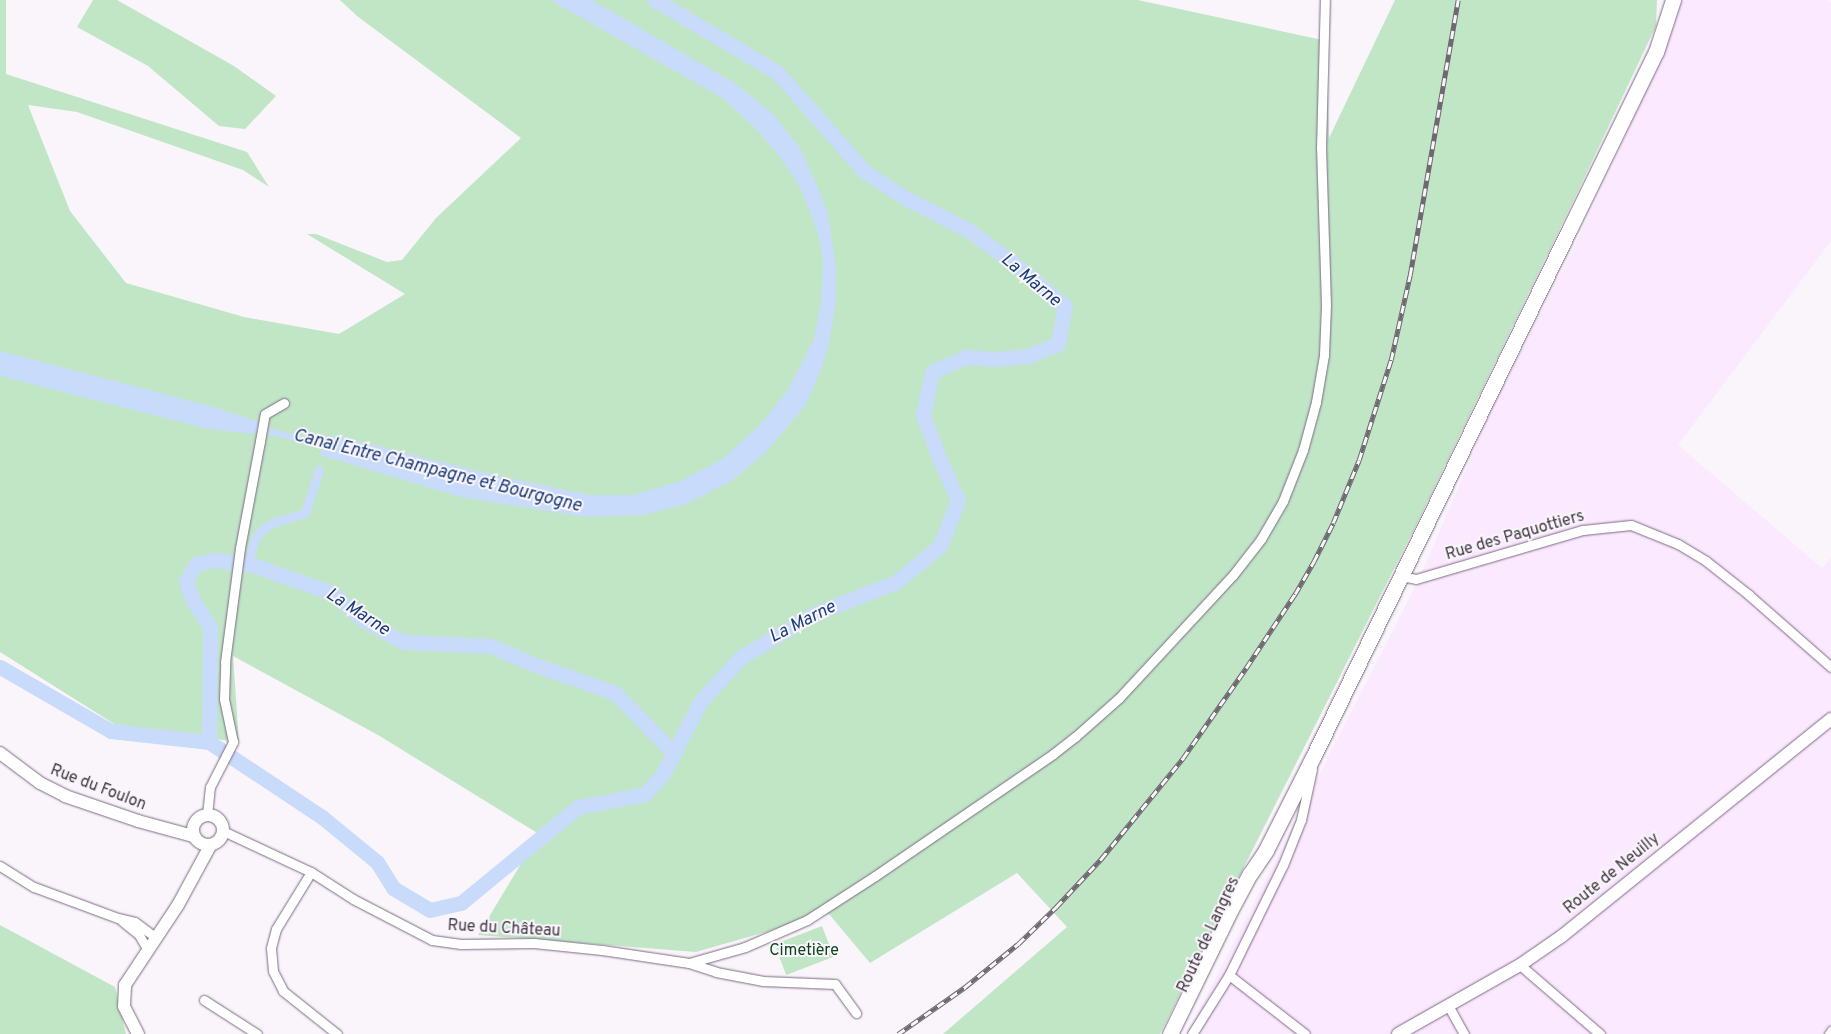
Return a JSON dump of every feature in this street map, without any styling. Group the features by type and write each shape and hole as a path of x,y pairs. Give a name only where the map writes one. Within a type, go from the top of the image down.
{"main road":[{"path":"1170,1034 1231,909 1250,874 1266,850 1313,756 1656,52 1673,0"},
{"name":"Route de Neuilly","path":"1398,1034 1449,1007 1520,965 1562,936 1831,719"},
{"name":"Rue du Foulon","path":"0,753 40,783 64,796 138,821 194,836"},
{"path":"138,1034 126,1014 123,998 129,978 189,886 210,846 218,842 223,831 220,821 207,815 195,822 194,836 200,843 210,846"},
{"name":"Route de Langres","path":"1181,1034 1266,850"}],"street":[{"path":"689,963 745,947 806,920 876,876 1061,749 1119,698 1233,575 1261,539 1283,502 1303,450 1316,402 1324,355 1326,304 1322,148 1325,0"},
{"path":"207,815 210,787 233,742 224,699 225,662 240,548 263,423 266,414 284,403"},
{"name":"Rue des Paquottiers","path":"1400,576 1416,579 1583,530 1631,525 1678,544 1706,561 1749,595 1831,667"},
{"path":"1192,1034 1229,975 1283,864 1301,820 1313,756"},
{"name":"Rue du Château","path":"223,831 311,872 353,899 432,940 460,944 534,943 602,950 689,963"},
{"path":"0,866 26,883 141,926 156,938"},
{"path":"311,872 276,929 271,948 273,971 283,991 337,1034"},
{"path":"118,918 132,927 148,950"},
{"path":"689,963 716,972 763,981 835,984 856,1013"},
{"path":"1520,965 1600,1034"},
{"path":"1229,975 1305,1034"},
{"path":"204,1000 257,1034"},
{"path":"1449,1007 1464,1034"}],"shaded area":[{"path":"1683,0 1828,0 1831,3 1831,241 1678,445 1822,568 1831,558 1831,1034 1187,1034 1420,577 1491,411 1576,243 1623,142"}],"green space":[{"path":"0,0 6,0 6,74 247,152 269,187 243,170 77,112 28,105 70,211 126,283 244,317 339,334 405,294 307,234 316,234 387,262 402,260 436,218 521,138 357,16 340,0 1138,0 1327,41 1329,138 1395,0 1657,0 1656,26 1576,195 1420,517 1160,1034 943,1034 1067,927 1017,873 870,963 829,914 696,952 478,935 539,834 378,735 233,656 239,742 119,727 0,652"},
{"path":"93,0 117,0 234,66 276,96 245,129 219,126 148,66 77,27"},
{"path":"0,925 115,987 126,1034 0,1034"},
{"name":"Cimetière","path":"822,926 834,957 786,975 774,944"}],"water":[{"name":"Canal Entre Champagne et Bourgogne","path":"550,0 592,0 736,84 772,113 800,148 821,195 828,214 836,268 836,302 829,343 821,370 805,406 765,453 733,480 687,504 643,515 585,517 461,497 320,455 322,448 256,431 255,434 208,429 0,376 0,351 214,407 257,421 259,426 324,441 325,435 349,439 503,477 590,495 634,495 678,482 721,460 760,425 788,390 814,339 821,302 823,265 820,240 811,214 798,184 781,158 755,128 724,99"}],"waterway":[{"name":"La Marne","path":"0,667 111,731 209,742 210,627 193,601 186,580 196,564 214,560 256,566 332,593 362,619 403,642 491,646 533,664 615,693 674,753 700,702 741,657 814,614 896,582 940,546 958,500 923,415 932,372 965,357 994,359 1028,356 1058,344 1065,306 1020,268 968,230 902,196 864,171 777,72 655,0"},
{"path":"247,565 255,538 262,530 272,523 305,513 319,470"},
{"name":"La Marne","path":"209,742 322,817 377,862 393,888 430,910 461,903 578,807 645,794 662,775 674,753"}],"railway":[{"path":"898,1034 965,987 1018,944 1101,859 1183,758 1246,668 1295,594 1314,561 1333,523 1359,460 1391,360 1410,275 1458,0"}]}
